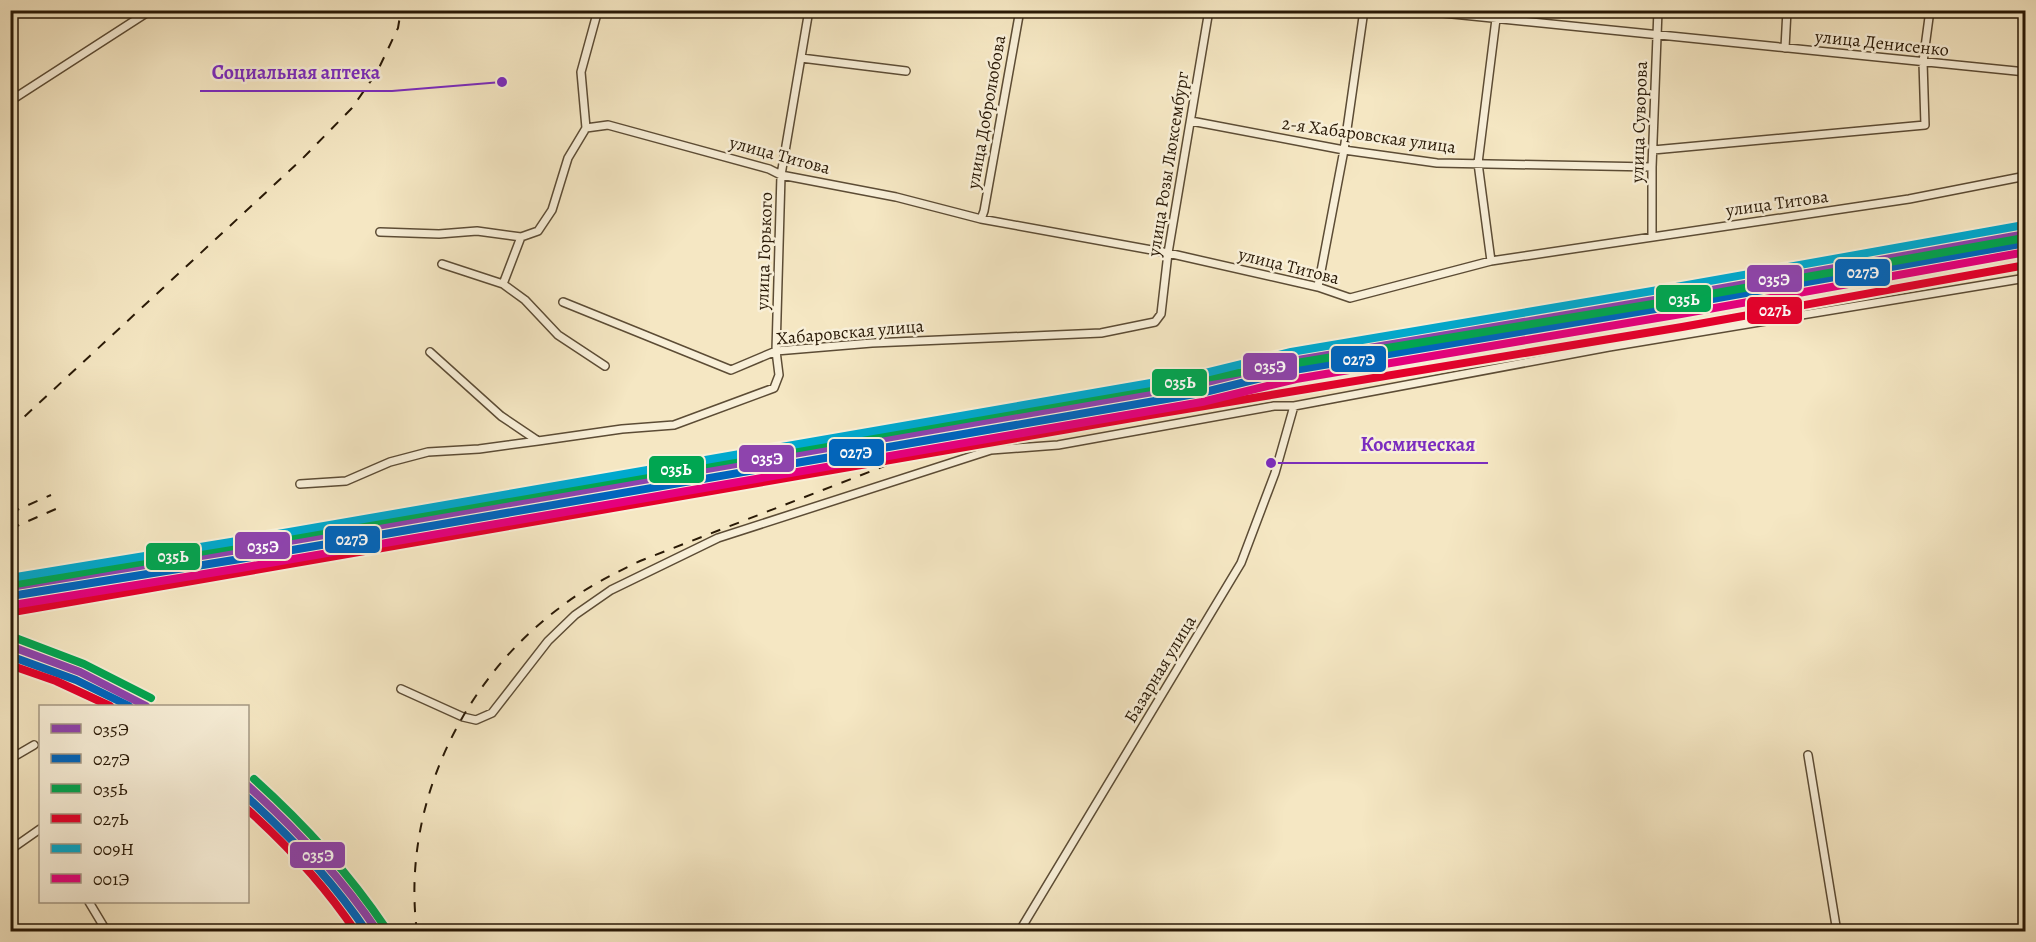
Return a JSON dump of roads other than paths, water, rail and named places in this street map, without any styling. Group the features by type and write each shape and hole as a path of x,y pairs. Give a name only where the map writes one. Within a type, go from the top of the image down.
{"street":[{"path":"380,232 439,234 477,231 521,237 538,231 552,210 568,158 586,128 581,72 598,10"},
{"name":"улица Горького","path":"538,441 622,429 674,425 774,388 779,375 776,351 781,175 809,10"},
{"name":"улица Добролюбова","path":"981,219 1020,10"},
{"name":"улица Розы Люксембург","path":"1155,321 1161,314 1168,253 1209,10"},
{"path":"1318,287 1344,150 1364,10"},
{"name":"улица Денисенко","path":"1413,10 2025,72"},
{"name":"улица Суворова","path":"1652,235 1652,167 1658,10"},
{"path":"1785,48 1787,10"},
{"path":"1653,150 1925,124 1923,62 1930,10"},
{"path":"10,101 150,11"},
{"path":"1491,261 1478,163 1496,19"},
{"path":"801,58 906,71"},
{"name":"2-я Хабаровская улица","path":"1191,121 1344,150 1437,163 1652,167"},
{"name":"улица Титова","path":"586,128 608,125 769,169 781,175 896,197 981,219 1168,253 1318,287 1350,298 1491,261 1652,235 1909,199 2025,176"},
{"path":"502,284 521,237"},
{"path":"442,264 502,284 525,300 558,335 605,366"},
{"path":"401,689 463,717 476,720 492,713 548,641 575,615 611,590 718,538 991,450 1058,445 1274,406 1294,406 1609,347 2025,278"},
{"name":"Хабаровская улица","path":"563,302 731,370 776,351 872,343 1101,333 1155,321"},
{"path":"430,352 501,416 538,441"},
{"name":"Базарная улица","path":"1019,932 1241,563 1275,473 1294,406"},
{"path":"300,484 346,481 390,462 428,452 538,441"},
{"path":"10,759 34,745"},
{"path":"1808,755 1837,932"},
{"path":"10,850 39,830"},
{"path":"90,903 107,932"}],"railway":[{"path":"10,430 302,159 352,108 377,72 398,28 401,10"},
{"path":"417,932 414,886 418,840 429,795 445,752 466,711 492,673 523,639 577,595 640,561 905,458 982,438 2026,255"},
{"path":"10,513 51,495"},
{"path":"10,529 58,508"},
{"path":"10,653 62,670 132,705"},
{"path":"249,796 315,859 345,894 372,932"}],"place":[{"name":"Социальная аптека","path":"502,82"},
{"name":"Космическая","path":"1271,463"}]}
